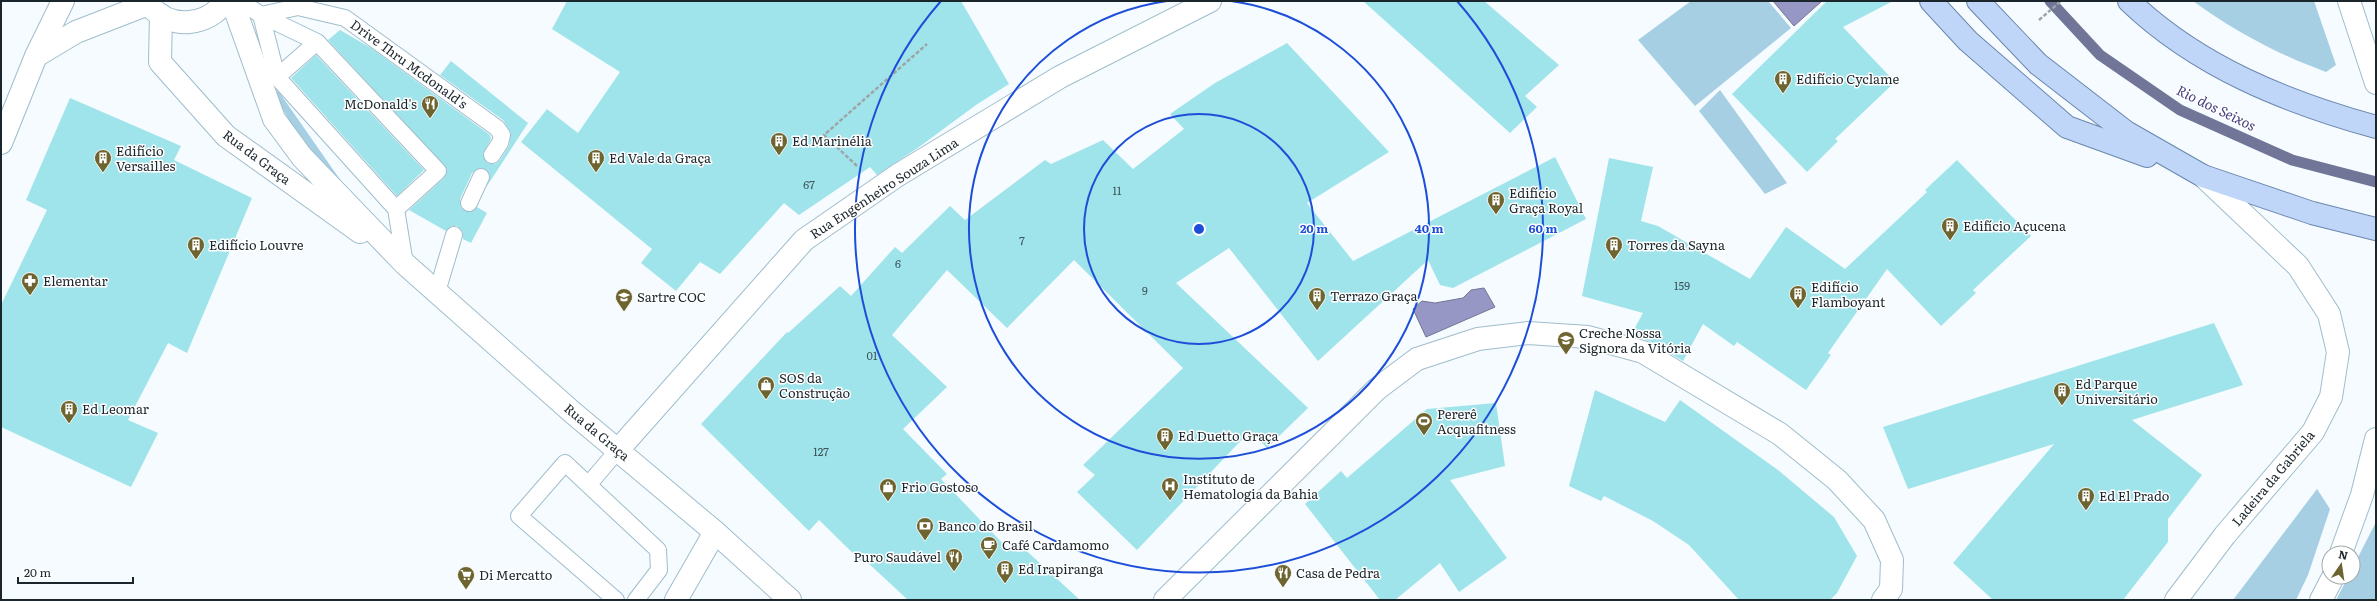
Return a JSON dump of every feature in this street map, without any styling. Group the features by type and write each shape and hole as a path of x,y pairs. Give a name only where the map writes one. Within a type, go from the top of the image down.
{"main road":[{"path":"1,143 36,56 63,1"},
{"path":"36,56 76,32 152,6 176,22 193,22 208,17 221,8 225,1"},
{"name":"Rua da Graça","path":"232,1 274,119 302,157 405,264 714,532 790,600"},
{"name":"Rua Engenheiro Souza Lima","path":"618,450 804,240 898,175 1060,76 1210,1"},
{"path":"1931,1 1968,41 2067,126 2203,176 2312,212 2376,229"},
{"path":"1978,1 2038,64 2126,132 2203,176"},
{"path":"2129,1 2143,14 2202,58 2263,89 2322,112 2376,127"},
{"path":"2349,1 2376,83"},
{"name":"Rua da Graça","path":"152,6 160,62 226,136 405,264"},
{"name":"Ladeira da Gabriela","path":"2176,600 2225,535 2313,432 2331,397 2338,352 2329,314 2298,266 2203,176"},
{"path":"1165,600 1377,390 1417,359 1478,339 1528,333 1588,336 1643,352 1780,434 1837,480 1874,520 1892,560 1891,589 1884,600"},
{"path":"2344,545 2362,495 2376,439"},
{"path":"676,600 714,532"},
{"path":"2321,600 2329,585"}],"lane":[{"path":"240,1 261,15 317,42 438,171 396,209"},
{"name":"Drive Thru Mcdonald's","path":"261,15 298,7 345,18 497,128 502,135 500,143 492,155"},
{"path":"261,15 277,77 396,209 405,264"},
{"path":"277,77 317,42"},
{"path":"469,203 481,177"},
{"path":"437,292 454,235"},
{"path":"589,484 618,450"},
{"path":"616,600 519,516 565,463 658,550 659,570 636,600"}],"path":[{"path":"2040,19 2062,1"},
{"path":"858,167 824,135 927,44"}],"shaded area":[{"path":"1691,1 1768,1 1791,28 1695,106 1638,40"},
{"path":"1773,1 1822,1 1794,26"},
{"path":"2193,1 2314,1 2336,65 2326,72 2291,58 2241,32"},
{"path":"1720,90 1787,183 1765,194 1699,111"},
{"path":"275,92 279,92 341,181 321,161 295,129 281,105"},
{"path":"1484,288 1495,307 1426,337 1413,309 1422,301 1435,303 1463,298 1471,290"},
{"path":"2317,489 2330,509 2308,575 2296,600 2233,600"},
{"path":"2376,522 2376,600 2336,600 2344,585 2361,585 2361,551"}],"building":[{"path":"567,1 961,1 1009,84 976,105 919,147 877,175 870,167 799,215 784,203 720,274 700,262 676,291 641,263 652,249 521,142 547,109 578,133 620,72 552,29"},
{"path":"1363,1 1484,1 1559,65 1525,96 1537,107 1510,133"},
{"name":"Edifício Cyclame","path":"1827,1 1893,1 1843,27 1895,82 1835,139 1838,141 1807,172 1732,94"},
{"path":"340,30 371,48 490,135 491,139 483,154 487,163 496,164 500,160 509,146 511,133 503,120 440,75 451,61 528,123 487,186 490,177 488,171 480,168 472,173 460,199 461,208 469,212 477,207 487,213 471,243 463,239 463,232 457,226 451,226 446,231 409,210 444,178 447,169 328,40"},
{"path":"1287,43 1389,152 1307,203 1353,261 1555,157 1586,219 1453,288 1440,285 1428,260 1318,361 1229,248 1176,283 1308,408 1267,448 1250,431 1137,550 1077,492 1095,475 1083,465 1183,368 1074,260 1007,328 947,270 892,335 947,387 903,429 947,474 941,479 1010,551 1018,543 1080,600 908,600 866,561 864,564 819,520 809,531 701,424 787,332 788,333 840,286 851,296 895,247 902,253 950,206 965,220 1045,160 1051,164 1103,140 1133,169 1184,129 1170,114 1215,83"},
{"path":"316,55 424,170 397,196 291,78"},
{"path":"70,98 181,146 174,160 252,198 187,353 168,343 128,420 158,433 131,487 1,427 1,305 47,210 26,200"},
{"path":"1609,158 1653,167 1641,221 1658,226 1750,279 1786,227 1845,269 1927,192 1925,190 1957,160 2031,236 1973,290 1976,293 1941,326 1887,269 1828,353 1831,355 1806,390 1737,342 1734,346 1703,324 1683,361 1649,341 1631,335 1643,313 1582,296"},
{"path":"2214,323 2243,385 2132,420 2202,475 2168,519 2168,542 2123,600 1993,600 1953,563 2054,444 1908,489 1883,427"},
{"path":"1595,390 1665,422 1680,400 1778,470 1834,517 1857,556 1837,593 1830,600 1739,600 1689,545 1653,521 1604,496 1601,501 1569,486"},
{"path":"1496,403 1505,466 1450,480 1507,558 1459,592 1440,563 1395,600 1380,600 1305,504 1341,471 1347,478 1427,409"}],"waterway":[{"name":"Rio dos Seixos","path":"2050,1 2100,55 2180,110 2292,160 2376,182"}],"place":[{"name":"Edifício Cyclame","path":"1783,94"},
{"name":"McDonald's","path":"430,119"},
{"name":"Ed Marinélia","path":"779,156"},
{"name":"Edifício Versailles","path":"103,173"},
{"name":"Ed Vale da Graça","path":"596,173"},
{"name":"Edifício Graça Royal","path":"1496,215"},
{"name":"Edifício Açucena","path":"1950,241"},
{"name":"Edifício Louvre","path":"196,260"},
{"name":"Torres da Sayna","path":"1614,260"},
{"name":"Elementar","path":"30,296"},
{"name":"Edifício Flamboyant","path":"1798,309"},
{"name":"Terrazo Graça","path":"1317,311"},
{"name":"Sartre COC","path":"624,312"},
{"name":"Creche Nossa Signora da Vitória","path":"1566,355"},
{"name":"SOS da Construção","path":"766,400"},
{"name":"Ed Parque Universitário","path":"2062,406"},
{"name":"Ed Leomar","path":"69,424"},
{"name":"Pererê Acquafitness","path":"1424,436"},
{"name":"Ed Duetto Graça","path":"1165,451"},
{"name":"Instituto de Hematologia da Bahia","path":"1170,501"},
{"name":"Frio Gostoso","path":"888,502"},
{"name":"Ed El Prado","path":"2086,511"},
{"name":"Banco do Brasil","path":"925,541"},
{"name":"Café Cardamomo","path":"989,560"},
{"name":"Puro Saudável","path":"954,572"},
{"name":"Ed Irapiranga","path":"1005,584"},
{"name":"Casa de Pedra","path":"1283,588"},
{"name":"Di Mercatto","path":"466,590"}]}
